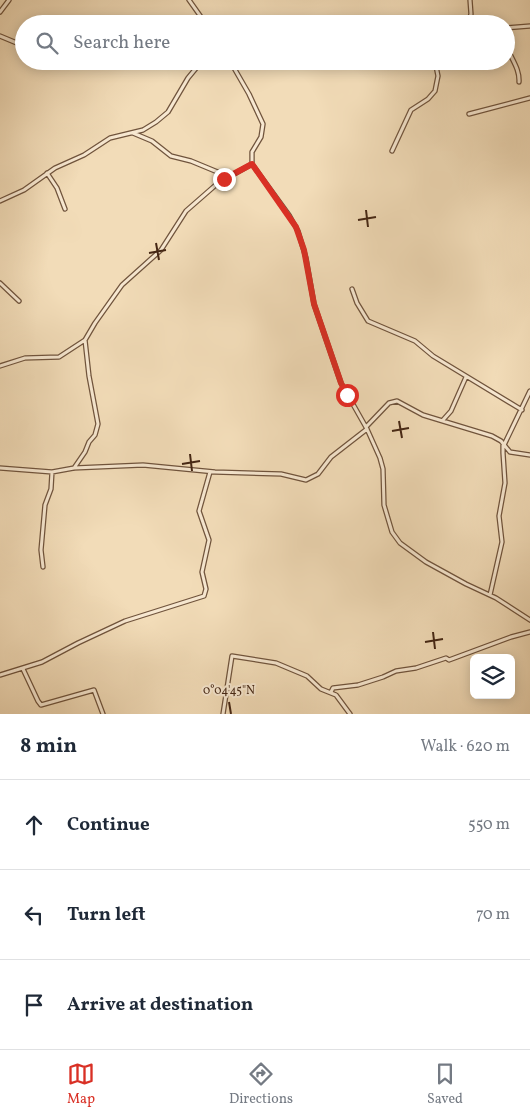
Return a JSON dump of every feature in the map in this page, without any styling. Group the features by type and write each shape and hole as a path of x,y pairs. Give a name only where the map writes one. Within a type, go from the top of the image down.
{"street":[{"path":"0,12 9,0"},
{"path":"189,0 200,15"},
{"path":"470,0 471,15"},
{"path":"515,27 530,26"},
{"path":"0,36 15,42"},
{"path":"515,64 519,74 518,82"},
{"path":"0,201 24,190 65,162 84,155 110,138 146,128 164,116 194,70"},
{"path":"235,70 252,99 263,124 261,137 252,152 252,164 296,227 304,250 314,304 341,383 367,428 382,463 385,511 396,539 426,562 490,595 530,620"},
{"path":"392,151 409,112 435,91 438,76 437,70"},
{"path":"469,114 530,98"},
{"path":"132,133 152,141 171,156 191,161 226,178"},
{"path":"0,366 25,358 58,357 85,340 122,285 160,250 186,211 211,188 252,164"},
{"path":"47,173 57,188 65,209"},
{"path":"0,283 19,302"},
{"path":"352,289 362,313 368,320 416,342 433,356 522,410"},
{"path":"74,468 95,434 98,421 89,376 85,340"},
{"path":"443,420 451,412 466,377"},
{"path":"490,595 502,542 499,515 505,483 502,453 530,391"},
{"path":"0,468 52,472 74,468 142,466 210,472 281,474 301,479 310,479 321,471 331,457 367,428 393,401 400,402 423,415 492,436 500,440 512,452 530,455"},
{"path":"42,567 41,550 45,505 51,489 52,472"},
{"path":"0,675 42,662 125,621 204,596 206,589 202,572 209,540 199,511 210,472"},
{"path":"331,692 333,688 358,685 396,671 416,668 446,658 449,660 457,658 530,632"},
{"path":"223,714 232,656 279,664 307,676 321,689 336,695 350,714"},
{"path":"23,669 41,705 94,690 103,714"}],"route":[{"path":"224,179 252,164 295,223 304,250 314,304 341,383 347,395"}]}
